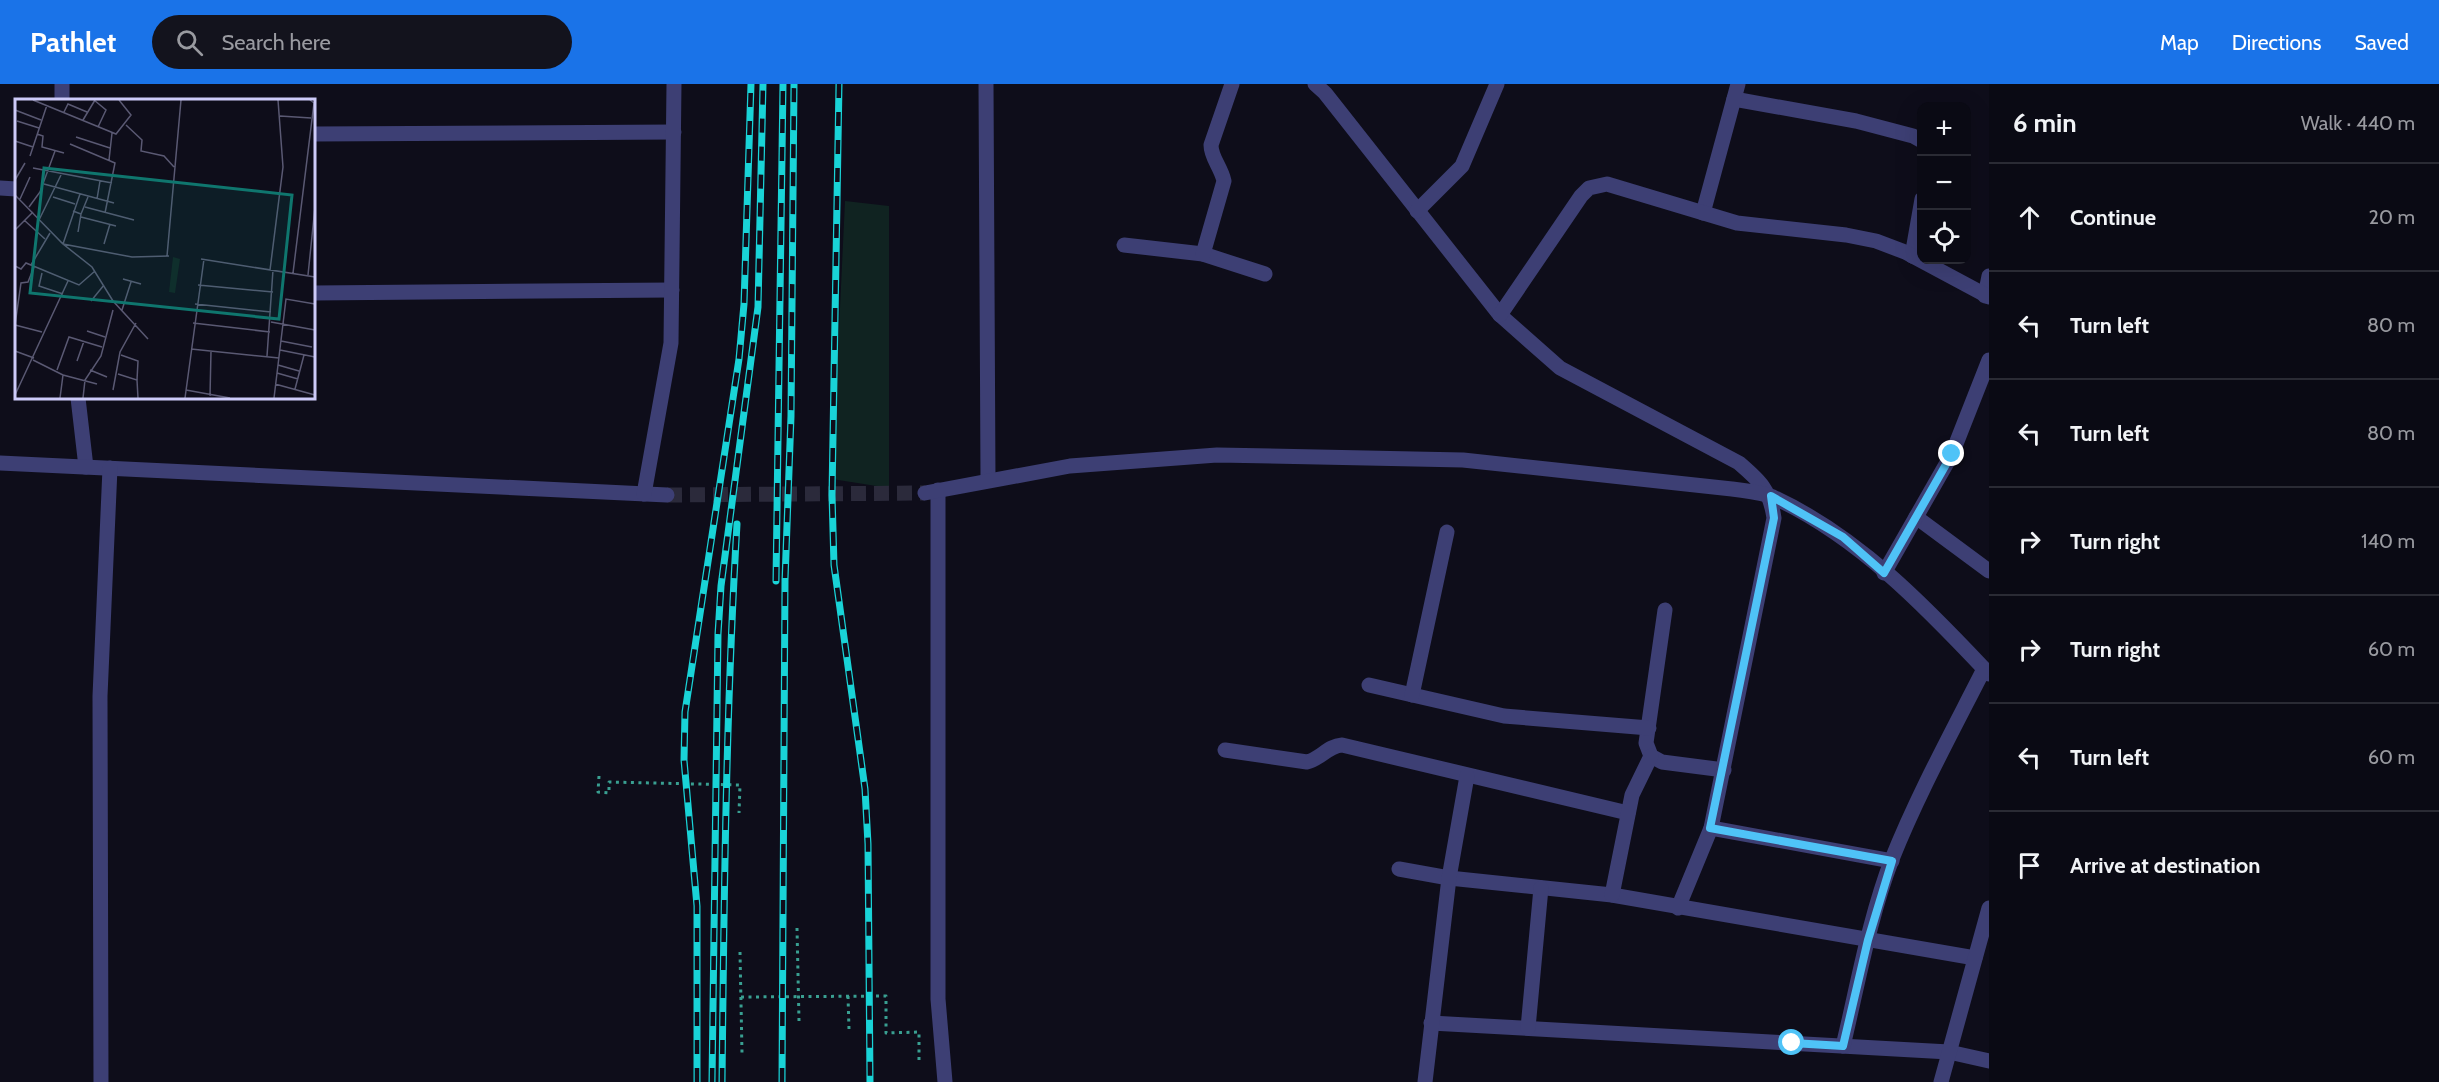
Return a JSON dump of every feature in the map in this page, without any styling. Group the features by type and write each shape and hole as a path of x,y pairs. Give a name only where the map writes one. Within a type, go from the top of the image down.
{"street":[{"path":"644,494 671,343 675,84"},
{"path":"986,84 988,479"},
{"path":"1203,254 1224,181 1211,154 1211,144 1232,84"},
{"path":"1315,84 1325,93 1500,315 1560,368 1739,463 1756,477 1771,496 1774,518 1724,770 1710,828 1678,908"},
{"path":"1417,211 1462,166 1497,84"},
{"path":"1703,213 1738,84"},
{"path":"1734,99 1856,121 1917,138"},
{"path":"315,134 674,132"},
{"path":"1500,315 1581,196 1589,188 1607,184 1737,223 1846,235 1876,241 1912,256 1987,297 1989,276"},
{"path":"0,188 15,189"},
{"path":"1912,256 1920,210"},
{"path":"1124,246 1203,254 1265,274"},
{"path":"315,293 672,290"},
{"path":"1884,573 1952,454 1989,360"},
{"path":"78,399 86,467"},
{"path":"945,1082 938,999 932,491 988,479 1070,466 1217,455 1451,459 1732,489 1771,496 1843,537 1941,622 1986,672 1915,806 1892,861 1868,940 1843,1046"},
{"path":"0,463 667,495"},
{"path":"101,1082 100,696 110,468"},
{"path":"1916,517 1989,571"},
{"path":"1412,695 1447,532"},
{"path":"1665,610 1646,743 1651,756 1662,762 1724,770"},
{"path":"1369,685 1504,716 1649,728"},
{"path":"1225,750 1307,762 1314,760 1334,745 1342,745 1628,813"},
{"path":"1612,895 1632,795 1651,756"},
{"path":"1425,1082 1449,878 1467,776"},
{"path":"1710,828 1892,861"},
{"path":"1399,869 1449,878 1612,895 1975,958"},
{"path":"1528,1028 1541,888"},
{"path":"1941,1082 1989,909"},
{"path":"1431,1023 1949,1052 1989,1061"}],"path":[{"path":"599,776 598,792 609,793 609,782 740,785 739,813"},
{"path":"797,928 800,1021"},
{"path":"740,952 742,1053"},
{"path":"848,996 849,1029"},
{"path":"741,997 886,996 886,1033 919,1032 919,1060"}],"green space":[{"path":"845,201 889,206 889,488 832,479"}],"tunnel":[{"path":"667,495 925,493"}],"railway":[{"path":"697,1082 697,906 684,760 685,712 739,359 744,304 751,84"},
{"path":"712,1082 718,634 721,586 758,307 763,84"},
{"path":"776,581 783,84"},
{"path":"782,1082 785,580 791,416 794,84"},
{"path":"839,84 832,495 834,565 865,789 868,844 870,1082"},
{"path":"722,1082 728,733 737,524"}],"route":[{"path":"1792,1043 1843,1046 1868,940 1892,861 1710,828 1774,518 1771,496 1843,537 1884,573 1952,454"}]}
